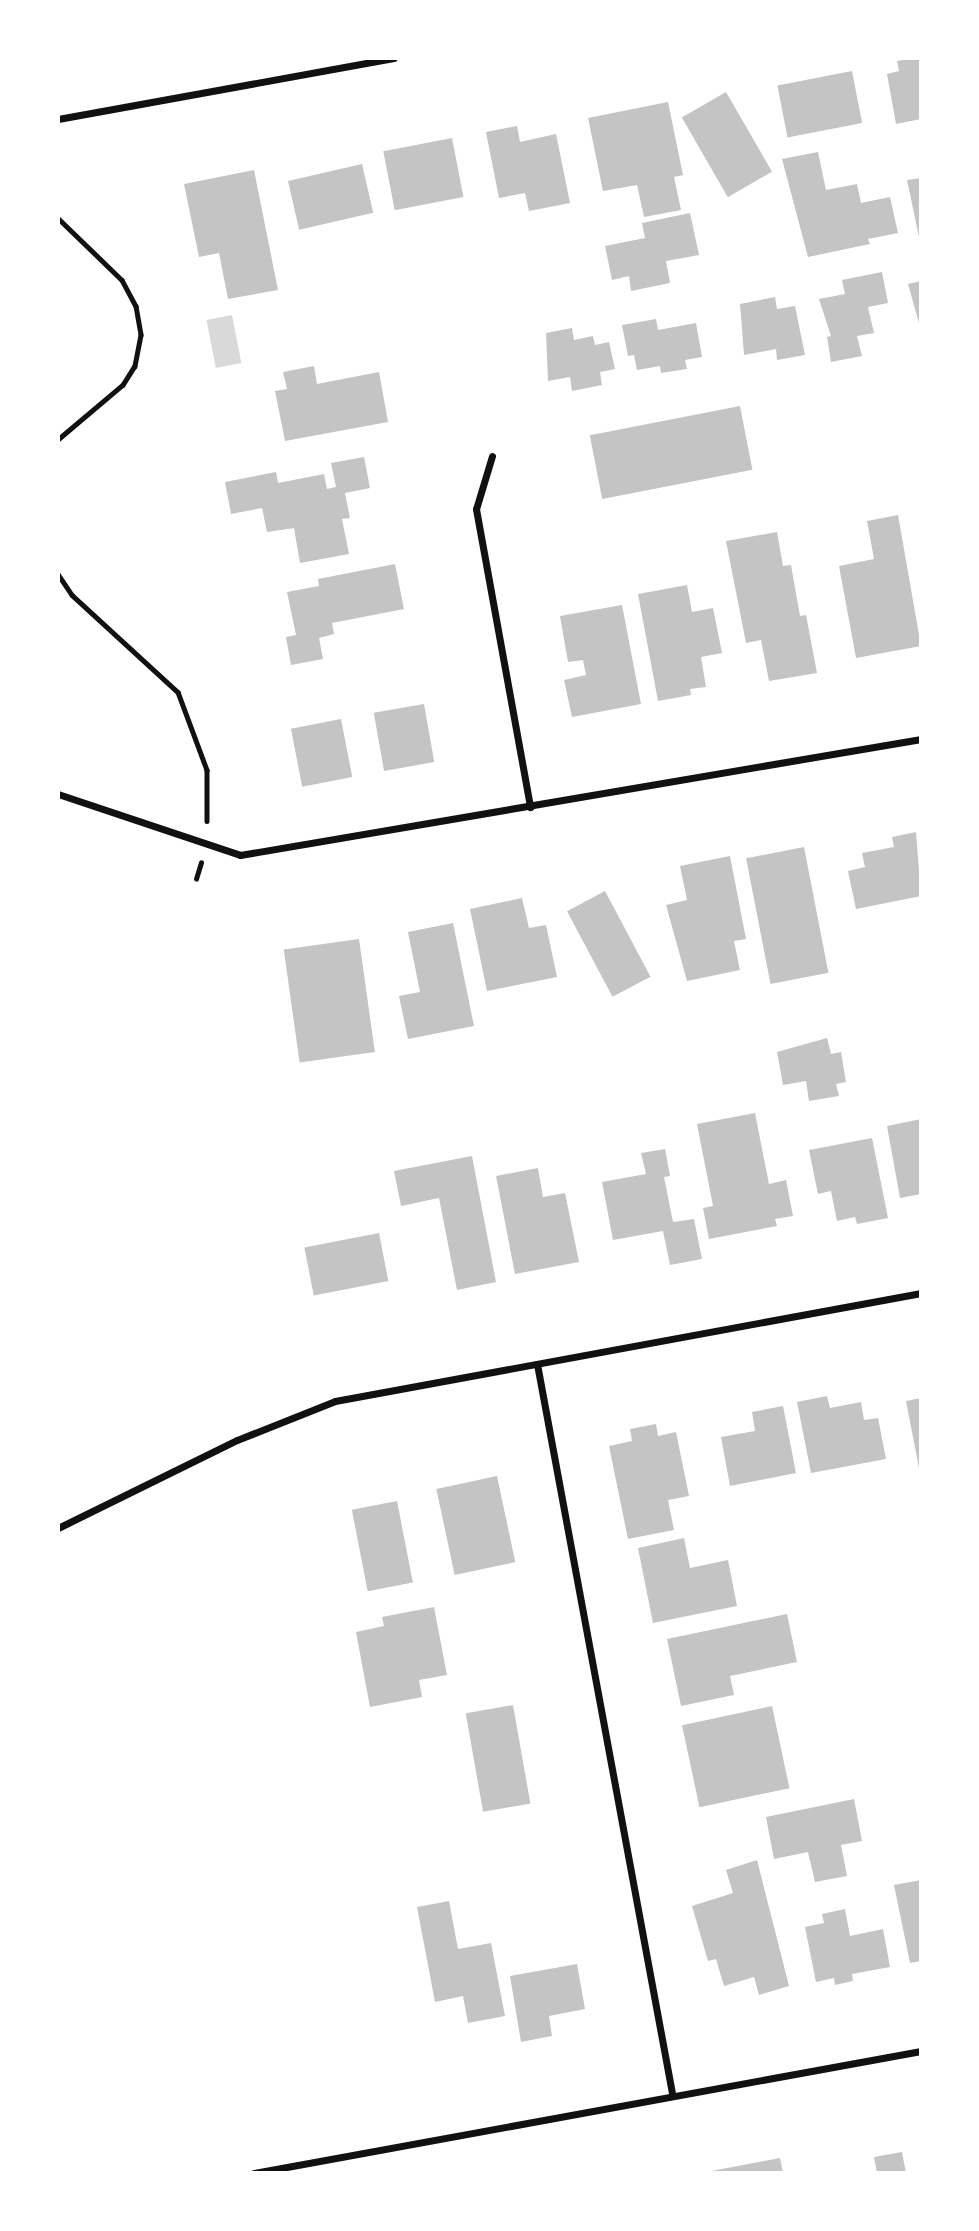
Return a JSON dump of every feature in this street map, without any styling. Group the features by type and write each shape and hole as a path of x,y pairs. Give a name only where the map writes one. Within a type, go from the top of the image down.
{"street":[{"path":"58,119 394,58"},
{"path":"492,456 476,509 530,807"},
{"path":"58,793 240,855 921,739"},
{"path":"58,1528 237,1440 335,1401 921,1293"},
{"path":"537,1364 672,2093"},
{"path":"254,2173 672,2093 921,2051"}],"path":[{"path":"58,218 122,280 136,306 141,335 135,366 123,385 58,440"},
{"path":"58,574 72,595 178,692 207,770 207,842 196,879"}],"shaded area":[{"path":"232,315 241,363 216,368 206,320"}],"building":[{"path":"921,58 921,119 896,124 887,74 899,71 897,61"},
{"path":"852,71 862,123 788,138 777,86"},
{"path":"726,92 772,172 728,197 682,118"},
{"path":"668,102 683,175 674,177 681,210 644,217 637,185 603,191 588,118"},
{"path":"517,126 520,142 556,134 570,203 529,211 525,193 499,198 486,132"},
{"path":"452,138 463,197 395,210 383,151"},
{"path":"818,152 826,190 857,184 861,203 890,197 898,233 868,239 870,244 808,257 782,159"},
{"path":"362,164 373,213 299,230 288,181"},
{"path":"254,170 278,290 228,299 219,253 199,257 184,184"},
{"path":"921,178 921,237 919,237 907,180"},
{"path":"690,213 699,255 666,261 670,283 631,291 629,276 612,280 605,246 645,238 642,223"},
{"path":"882,272 888,303 868,307 874,333 857,336 862,356 831,362 827,337 831,336 819,299 845,294 842,280"},
{"path":"921,281 921,322 919,323 908,284"},
{"path":"775,297 777,309 795,306 805,355 777,360 776,349 744,355 740,304"},
{"path":"656,319 658,330 696,323 702,357 685,360 687,369 661,373 660,366 637,370 634,355 628,356 622,325"},
{"path":"572,328 574,340 593,336 595,345 609,342 615,369 600,372 602,385 572,391 570,377 548,381 546,333"},
{"path":"314,366 317,384 379,372 388,422 285,441 275,391 287,389 283,372"},
{"path":"740,406 752,470 602,499 590,435"},
{"path":"364,457 370,488 345,493 350,518 342,519 349,554 300,563 294,528 267,532 262,508 231,514 225,482 276,472 278,483 324,474 327,489 336,487 331,463"},
{"path":"898,515 921,646 856,658 839,566 874,559 867,521"},
{"path":"777,532 783,566 791,565 800,616 806,615 817,673 769,681 761,640 746,643 726,541"},
{"path":"395,564 404,609 332,623 334,634 319,638 323,659 291,665 286,637 296,635 287,592 319,586 318,579"},
{"path":"687,585 692,612 713,608 722,653 701,657 706,687 690,689 691,695 658,701 638,594"},
{"path":"622,605 641,704 572,717 564,680 586,675 583,660 568,662 560,616"},
{"path":"424,704 434,762 384,771 374,713"},
{"path":"341,719 352,777 302,787 291,729"},
{"path":"916,832 921,896 856,909 848,871 865,867 862,853 894,847 892,837"},
{"path":"804,847 828,973 771,984 746,858"},
{"path":"730,856 746,939 734,941 740,970 687,981 666,905 687,900 680,866"},
{"path":"605,891 651,977 613,997 567,911"},
{"path":"522,898 529,928 546,925 557,977 487,991 470,909"},
{"path":"453,923 474,1026 408,1039 399,996 420,992 408,932"},
{"path":"359,939 375,1052 300,1062 284,950"},
{"path":"827,1038 831,1054 841,1052 846,1082 836,1084 839,1096 809,1101 806,1081 783,1085 777,1052"},
{"path":"755,1113 769,1184 786,1180 793,1216 775,1219 777,1226 709,1239 703,1208 713,1206 697,1124"},
{"path":"921,1119 921,1194 900,1198 887,1126"},
{"path":"872,1138 888,1218 857,1224 855,1217 837,1221 831,1191 818,1194 809,1150"},
{"path":"665,1149 670,1176 664,1177 673,1222 694,1219 702,1259 670,1265 663,1231 613,1240 602,1182 646,1174 641,1153"},
{"path":"472,1156 496,1282 457,1290 439,1198 401,1206 394,1171"},
{"path":"538,1168 543,1197 565,1193 579,1262 515,1274 496,1176"},
{"path":"379,1233 388,1281 314,1296 304,1248"},
{"path":"827,1396 830,1408 861,1402 864,1420 878,1418 886,1459 811,1473 797,1402"},
{"path":"921,1398 921,1467 919,1468 906,1401"},
{"path":"783,1406 796,1473 730,1486 721,1437 755,1431 752,1412"},
{"path":"656,1424 658,1436 676,1432 689,1496 668,1500 674,1530 628,1539 609,1446 632,1441 630,1429"},
{"path":"497,1476 515,1562 455,1575 436,1489"},
{"path":"397,1501 413,1582 368,1591 352,1510"},
{"path":"684,1538 690,1568 728,1560 737,1606 653,1623 638,1548"},
{"path":"434,1607 447,1675 419,1680 422,1697 370,1707 356,1632 384,1626 382,1617"},
{"path":"787,1614 797,1662 730,1676 734,1695 681,1706 667,1639"},
{"path":"513,1705 530,1803 483,1812 466,1713"},
{"path":"772,1706 789,1788 699,1807 682,1725"},
{"path":"854,1799 862,1841 841,1845 847,1876 815,1882 808,1852 774,1859 766,1817"},
{"path":"757,1860 789,1986 759,1995 754,1977 724,1986 716,1959 708,1961 692,1906 733,1893 726,1870"},
{"path":"921,1880 921,1961 910,1963 894,1885"},
{"path":"449,1901 458,1949 491,1943 505,2016 468,2023 463,1996 435,2002 417,1907"},
{"path":"845,1909 850,1936 883,1929 890,1967 852,1974 853,1981 835,1985 834,1978 816,1982 805,1927 824,1923 822,1914"},
{"path":"577,1964 585,2009 549,2016 552,2036 521,2042 510,1976"},
{"path":"902,2152 906,2173 877,2173 874,2157"},
{"path":"780,2158 783,2173 706,2173 706,2172"}]}
